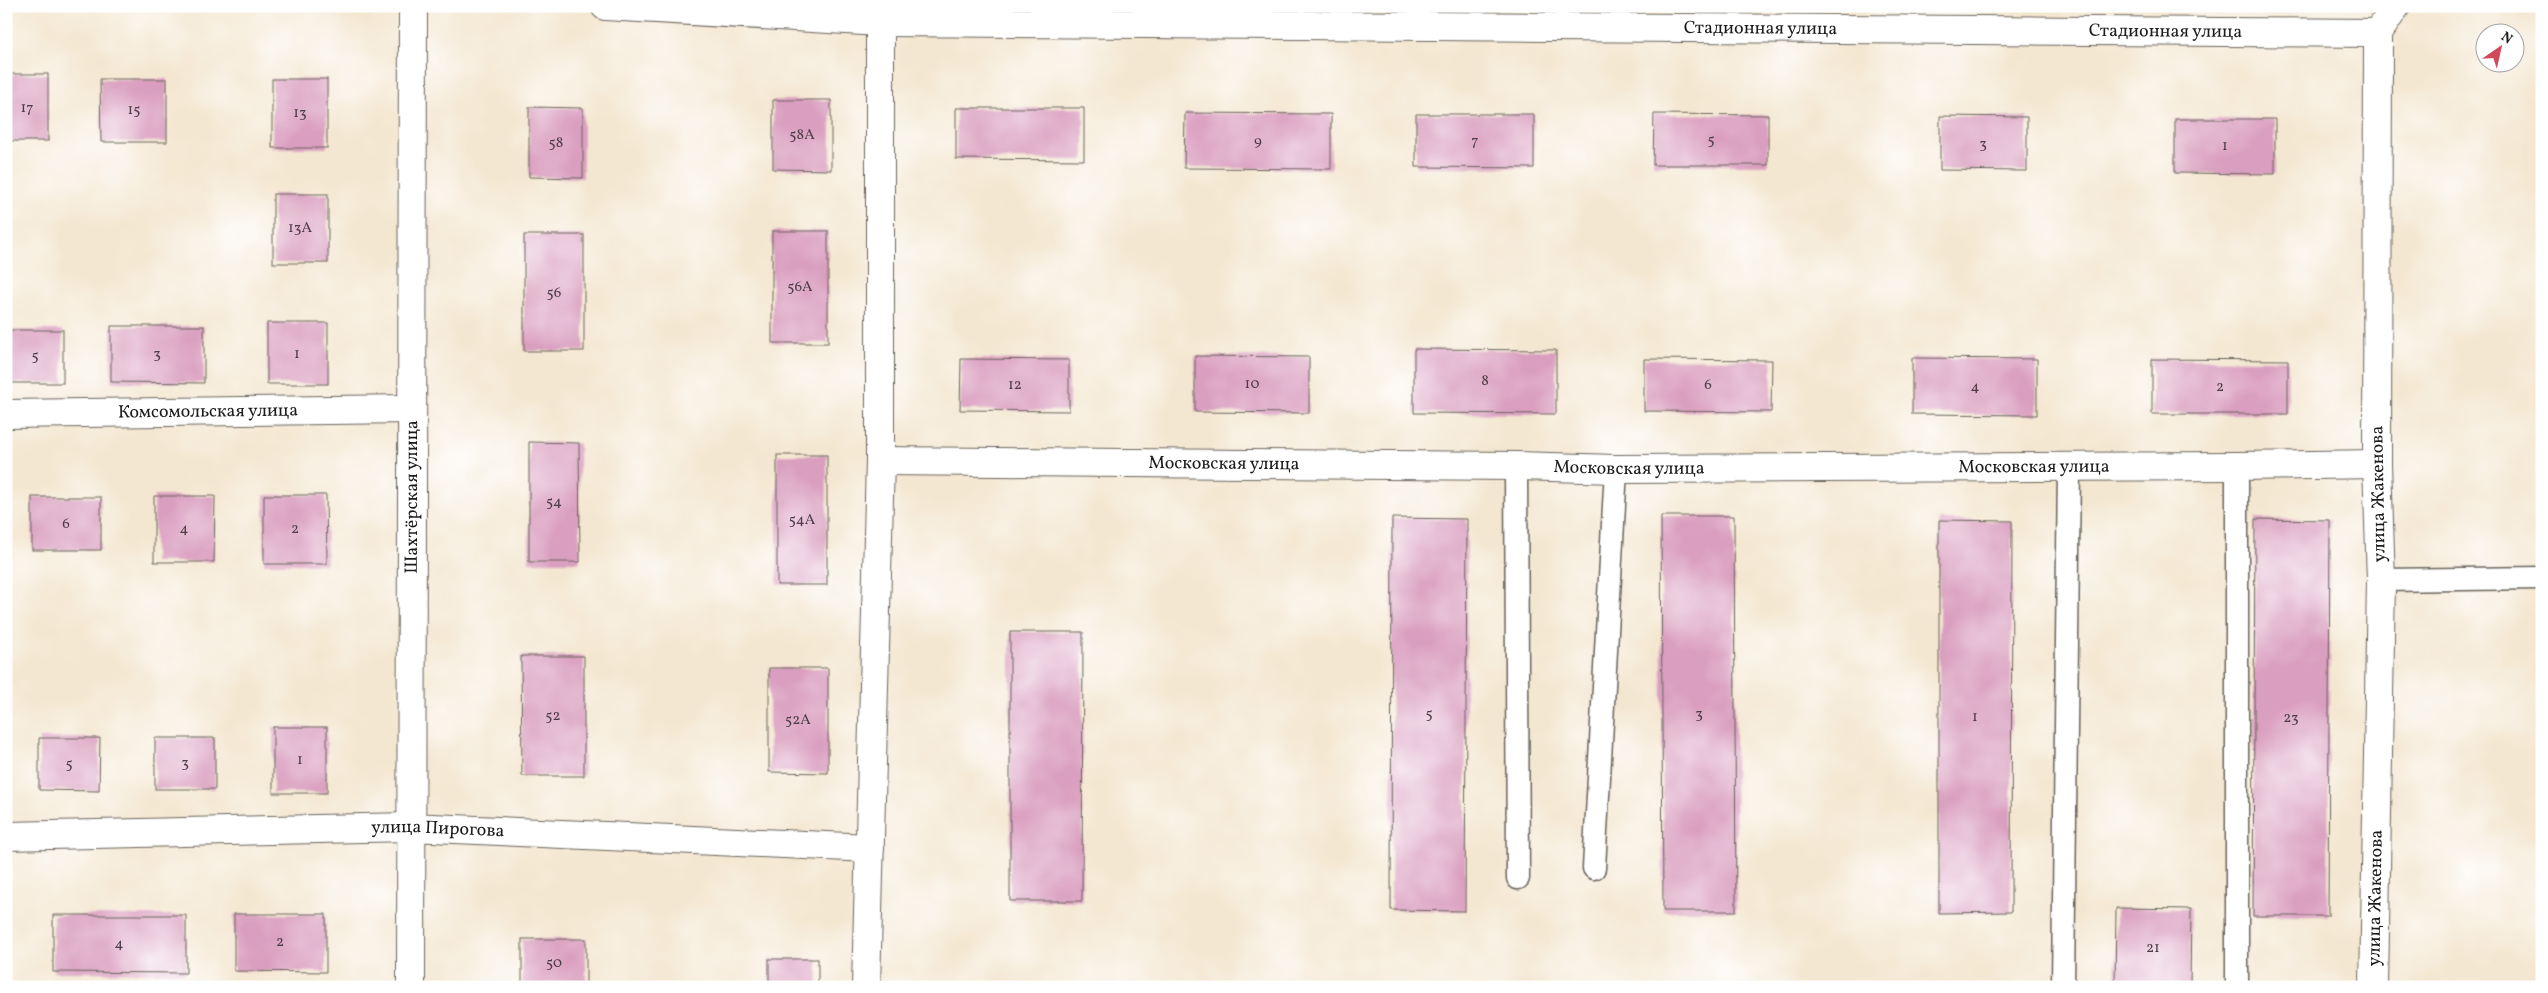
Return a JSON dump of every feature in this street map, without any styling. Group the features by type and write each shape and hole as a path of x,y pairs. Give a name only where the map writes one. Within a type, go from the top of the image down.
{"street":[{"name":"Шахтёрская улица","path":"411,987 413,6"},
{"name":"Стадионная улица","path":"605,6 880,22 2378,33"},
{"path":"2378,33 2396,6"},
{"path":"866,987 880,460 880,22"},
{"name":"улица Жакенова","path":"2374,987 2381,580 2377,464 2378,33"},
{"name":"Комсомольская улица","path":"6,414 412,409"},
{"name":"Московская улица","path":"880,460 1516,466 1616,469 2377,464"},
{"name":"улица Пирогова","path":"6,836 410,827 870,848"}],"lane":[{"path":"1516,466 1518,878"},
{"path":"2237,466 2237,987"},
{"path":"2063,987 2069,467"},
{"path":"1594,868 1616,469"},
{"path":"2381,580 2542,578"}],"building":[{"path":"6,74 48,74 48,141 6,141"},
{"path":"100,79 167,79 167,142 101,142"},
{"path":"272,79 327,79 327,148 272,148"},
{"path":"773,100 831,100 831,170 773,169"},
{"path":"529,107 583,108 583,178 529,177"},
{"path":"956,108 1084,108 1084,160 956,159"},
{"path":"1185,113 1331,114 1331,169 1184,168"},
{"path":"1416,114 1534,114 1534,168 1416,167"},
{"path":"1654,114 1768,115 1768,165 1653,165"},
{"path":"1940,116 2027,117 2027,171 1940,170"},
{"path":"2175,119 2275,119 2275,174 2175,173"},
{"path":"273,194 328,194 328,263 273,263"},
{"path":"772,231 828,231 828,343 772,343"},
{"path":"524,235 584,235 584,351 524,351"},
{"path":"267,323 328,323 328,384 267,384"},
{"path":"111,326 204,326 204,383 111,382"},
{"path":"6,330 63,330 63,383 6,383"},
{"path":"1414,349 1556,350 1556,414 1414,413"},
{"path":"1195,356 1309,357 1309,413 1195,412"},
{"path":"1912,358 2037,359 2037,415 1912,414"},
{"path":"961,359 1069,360 1069,411 960,410"},
{"path":"1644,359 1772,360 1771,412 1644,411"},
{"path":"2152,359 2288,360 2288,414 2152,414"},
{"path":"529,442 579,443 580,562 529,562"},
{"path":"777,455 827,455 827,585 777,585"},
{"path":"264,495 326,495 327,564 264,564"},
{"path":"154,496 215,496 214,562 154,562"},
{"path":"32,497 101,497 101,550 32,550"},
{"path":"1661,516 1734,516 1736,911 1663,911"},
{"path":"1392,518 1467,519 1465,911 1391,910"},
{"path":"2255,519 2330,520 2328,916 2253,916"},
{"path":"1939,520 2012,521 2011,912 1939,913"},
{"path":"1010,632 1083,632 1082,901 1010,901"},
{"path":"521,656 584,656 584,776 522,776"},
{"path":"769,668 828,668 828,773 769,772"},
{"path":"273,727 327,727 327,793 273,793"},
{"path":"39,738 100,738 99,791 39,790"},
{"path":"155,738 215,738 215,789 155,789"},
{"path":"2116,908 2191,909 2190,987 2115,987"},
{"path":"234,914 326,914 326,972 234,971"},
{"path":"53,915 186,915 186,973 53,972"},
{"path":"522,939 586,939 586,987 522,987"},
{"path":"769,959 818,959 818,987 769,987"}]}
